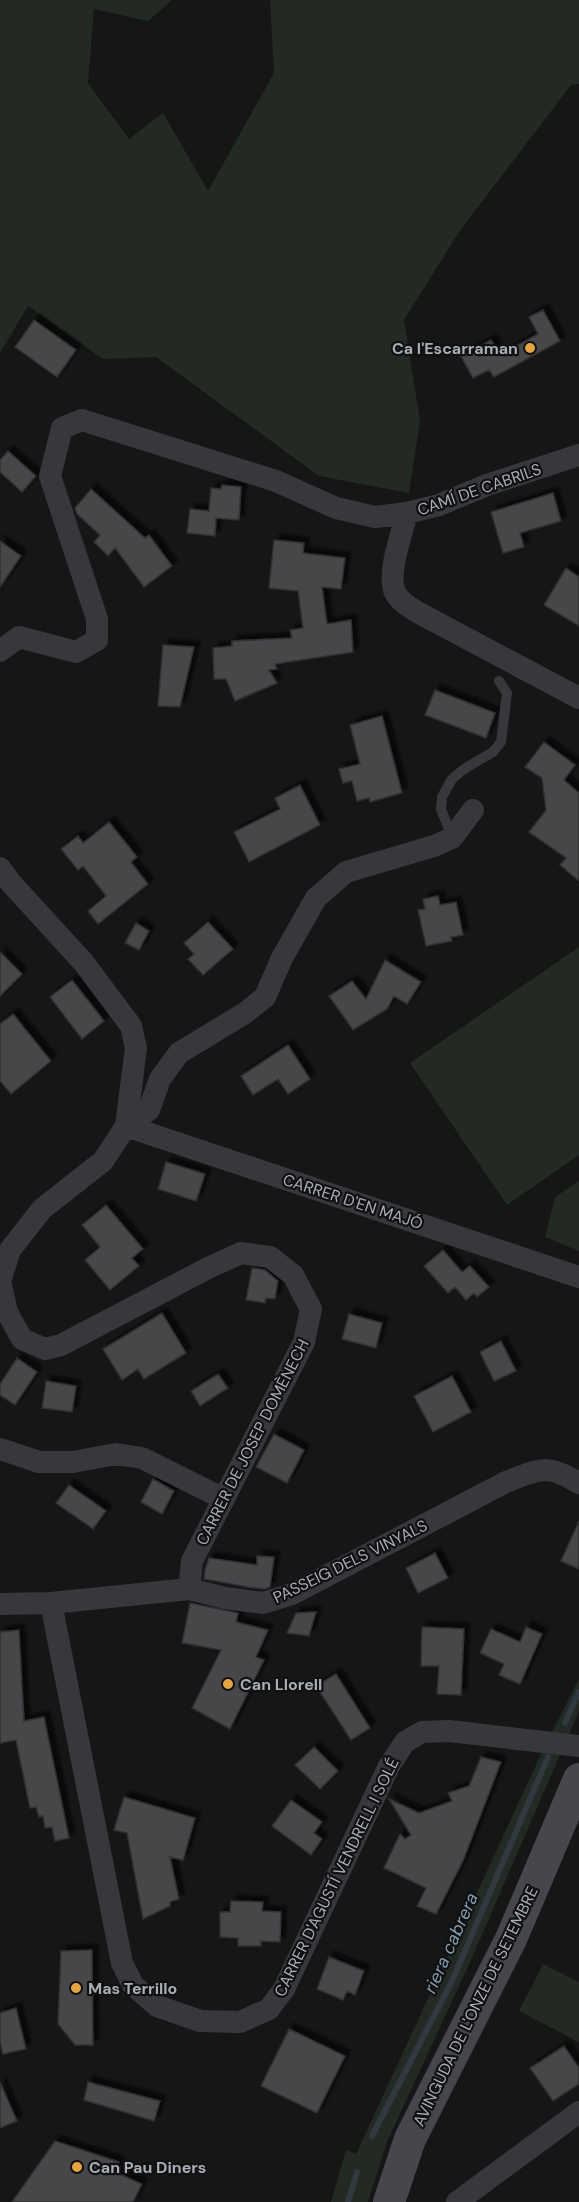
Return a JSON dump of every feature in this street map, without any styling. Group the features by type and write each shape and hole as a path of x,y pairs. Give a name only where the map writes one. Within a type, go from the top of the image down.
{"street":[{"name":"CAMÍ DE CABRILS","path":"0,651 19,637 76,652 97,640 97,619 50,476 62,428 82,420 276,482 336,508 375,517 407,513 439,505 487,485 579,454"},
{"path":"407,513 394,573 394,589 402,602 418,613 579,698"},
{"path":"126,1126 148,1110 160,1079 179,1053 245,1013 266,997 282,958 316,898 346,872 434,846 452,838 473,810"},
{"name":"CARRER DE JOSEP DOMÈNECH","path":"0,868 84,963 131,1026 136,1048 126,1126 103,1161 42,1209 10,1250 0,1281 7,1312 22,1339 45,1349 61,1346 241,1253 270,1257 293,1275 311,1309 304,1342 192,1561 189,1589"},
{"name":"CARRER D'EN MAJÓ","path":"126,1126 579,1277"},
{"path":"0,1449 39,1462 73,1462 116,1454 142,1458 224,1499"},
{"name":"PASSEIG DELS VINYALS","path":"0,1604 51,1603 189,1589 225,1598 263,1603 277,1600 506,1482 546,1468 579,1483"},
{"name":"CARRER D'AGUSTÍ VENDRELL I SOLÉ","path":"51,1603 122,1963 133,1985 157,2006 200,2021 240,2022 269,2009 284,1989 389,1766 405,1742 422,1732 449,1731 579,1746"},
{"name":"AVINGUDA DE L'ONZE DE SETEMBRE","path":"389,2202 410,2139 511,1939 579,1779"},
{"path":"457,2202 579,2112"}],"lane":[{"path":"452,838 441,809 442,797 452,779 493,752 501,742 507,693 499,681"}],"shaded area":[{"path":"0,0 172,0 148,21 94,9 88,83 129,139 163,113 208,191 274,73 270,0 579,0 579,84 571,85 459,232 404,320 420,421 409,493 319,476 156,357 103,359 28,306 0,353"},
{"path":"579,947 579,1155 507,1205 410,1063"},
{"path":"579,1181 579,1251 545,1237 555,1197"},
{"path":"579,1679 579,1711 471,1960 387,2142 368,2202 331,2202 346,2150 356,2154 543,1750"},
{"path":"543,1964 579,1982 579,2042 519,2011"}],"building":[{"name":"Ca l'Escarraman","path":"543,310 560,341 494,377 489,370 473,378 461,356 491,340 500,355 538,334 529,317"},
{"path":"34,320 76,350 57,377 15,347"},
{"path":"8,451 36,476 22,492 0,472 0,460"},
{"path":"222,485 241,487 239,520 216,518 215,536 187,533 190,509 209,511 211,488 221,489"},
{"path":"91,489 145,538 149,535 172,566 144,587 115,548 108,556 94,542 100,535 77,514 75,508"},
{"path":"553,493 561,521 520,533 524,547 503,553 491,512"},
{"path":"274,540 304,543 303,553 345,558 341,589 322,587 327,624 351,620 353,652 275,664 277,669 269,670 277,683 235,701 226,679 214,679 213,648 232,646 232,641 292,638 290,630 303,628 298,591 269,588"},
{"path":"0,541 21,556 0,587"},
{"path":"566,568 579,577 579,626 544,605"},
{"path":"163,645 194,647 180,707 158,706"},
{"path":"435,690 495,713 486,738 425,715"},
{"path":"382,716 402,793 370,802 369,798 357,801 352,781 343,783 339,769 360,764 350,725"},
{"path":"544,742 575,765 564,780 579,793 579,881 560,865 566,858 529,832 546,810 542,778 525,767"},
{"path":"300,785 320,825 249,862 234,832 280,809 275,798"},
{"path":"109,822 137,857 131,862 148,884 98,924 88,911 106,896 83,866 78,870 61,849 78,836 83,843"},
{"path":"438,896 440,905 456,902 463,935 451,937 452,941 426,946 418,910 425,909 423,899"},
{"path":"208,922 233,949 203,975 188,959 194,954 184,943"},
{"path":"136,923 149,931 139,950 125,943"},
{"path":"0,952 22,974 0,996"},
{"path":"385,960 421,982 407,1004 394,996 387,1009 353,1030 329,996 352,981 366,999"},
{"path":"72,980 104,1021 82,1039 50,997"},
{"path":"13,1014 51,1061 11,1094 0,1081 0,1024"},
{"path":"288,1045 310,1079 288,1094 278,1079 253,1095 241,1076"},
{"path":"166,1162 205,1174 196,1201 158,1189"},
{"path":"106,1205 143,1249 132,1258 139,1266 110,1290 85,1260 100,1247 82,1225"},
{"path":"443,1250 462,1272 470,1266 489,1287 477,1297 474,1293 466,1300 455,1287 448,1293 424,1266"},
{"path":"252,1268 265,1270 278,1281 275,1299 266,1298 265,1303 246,1300"},
{"path":"162,1313 186,1353 144,1379 138,1369 122,1380 103,1349"},
{"path":"349,1314 382,1323 376,1348 342,1339"},
{"path":"501,1341 516,1371 494,1381 480,1352"},
{"path":"17,1358 37,1372 15,1405 0,1395 0,1384"},
{"path":"218,1374 228,1388 200,1406 191,1391"},
{"path":"452,1376 471,1412 433,1432 414,1396"},
{"path":"46,1381 76,1386 72,1412 42,1408"},
{"path":"274,1434 304,1450 287,1483 256,1467"},
{"path":"153,1479 174,1491 162,1514 141,1502"},
{"path":"69,1485 106,1511 93,1529 56,1503"},
{"path":"579,1521 579,1569 561,1561"},
{"path":"435,1553 448,1578 418,1593 406,1568"},
{"path":"257,1556 274,1557 270,1587 264,1589 204,1579 209,1558 257,1565"},
{"name":"Can Llorell","path":"190,1603 238,1613 236,1622 268,1630 256,1657 264,1660 230,1729 192,1708 221,1650 182,1643"},
{"path":"316,1612 309,1636 287,1633 296,1613"},
{"path":"422,1627 464,1629 461,1695 437,1694 439,1666 421,1666"},
{"path":"526,1627 542,1634 520,1684 499,1675 504,1664 480,1653 491,1629 520,1642"},
{"path":"19,1630 24,1721 44,1717 69,1838 55,1841 52,1827 45,1828 43,1816 39,1817 36,1807 30,1808 16,1740 0,1743 0,1632"},
{"path":"336,1674 370,1728 351,1740 316,1686"},
{"path":"314,1747 338,1771 320,1789 295,1765"},
{"path":"481,1757 501,1762 463,1861 436,1914 417,1906 426,1888 384,1868 400,1834 405,1839 411,1835 389,1799 419,1813 452,1801 448,1793 469,1786"},
{"path":"124,1797 195,1818 183,1860 170,1857 179,1899 143,1919 127,1833 114,1830"},
{"path":"291,1800 322,1822 314,1833 322,1839 311,1855 272,1826"},
{"path":"231,1901 263,1902 262,1911 281,1912 280,1942 261,1941 261,1946 238,1946 238,1938 220,1937 220,1912 230,1912"},
{"name":"Mas Terrillo","path":"92,1950 93,2045 75,2045 58,2024 61,1951"},
{"path":"329,1957 364,1971 355,1995 347,1991 343,2000 317,1989"},
{"path":"16,2008 26,2049 3,2054 0,2042 0,2013"},
{"path":"289,2029 345,2056 317,2113 261,2086"},
{"path":"564,2046 579,2068 579,2084 553,2101 530,2068"},
{"path":"0,2082 17,2121 0,2128"},
{"path":"88,2082 160,2101 154,2121 84,2100"},
{"name":"Can Pau Diners","path":"55,2141 119,2162 115,2172 142,2184 133,2202 12,2202"}],"waterway":[{"name":"riera cabrera","path":"565,1723 579,1692"},
{"name":"riera cabrera","path":"372,2136 452,1981 548,1757"},
{"name":"riera cabrera","path":"348,2202 357,2172"}],"place":[{"name":"Ca l'Escarraman","path":"530,348"},
{"name":"Can Llorell","path":"228,1684"},
{"name":"Mas Terrillo","path":"76,1988"},
{"name":"Can Pau Diners","path":"77,2167"}]}
